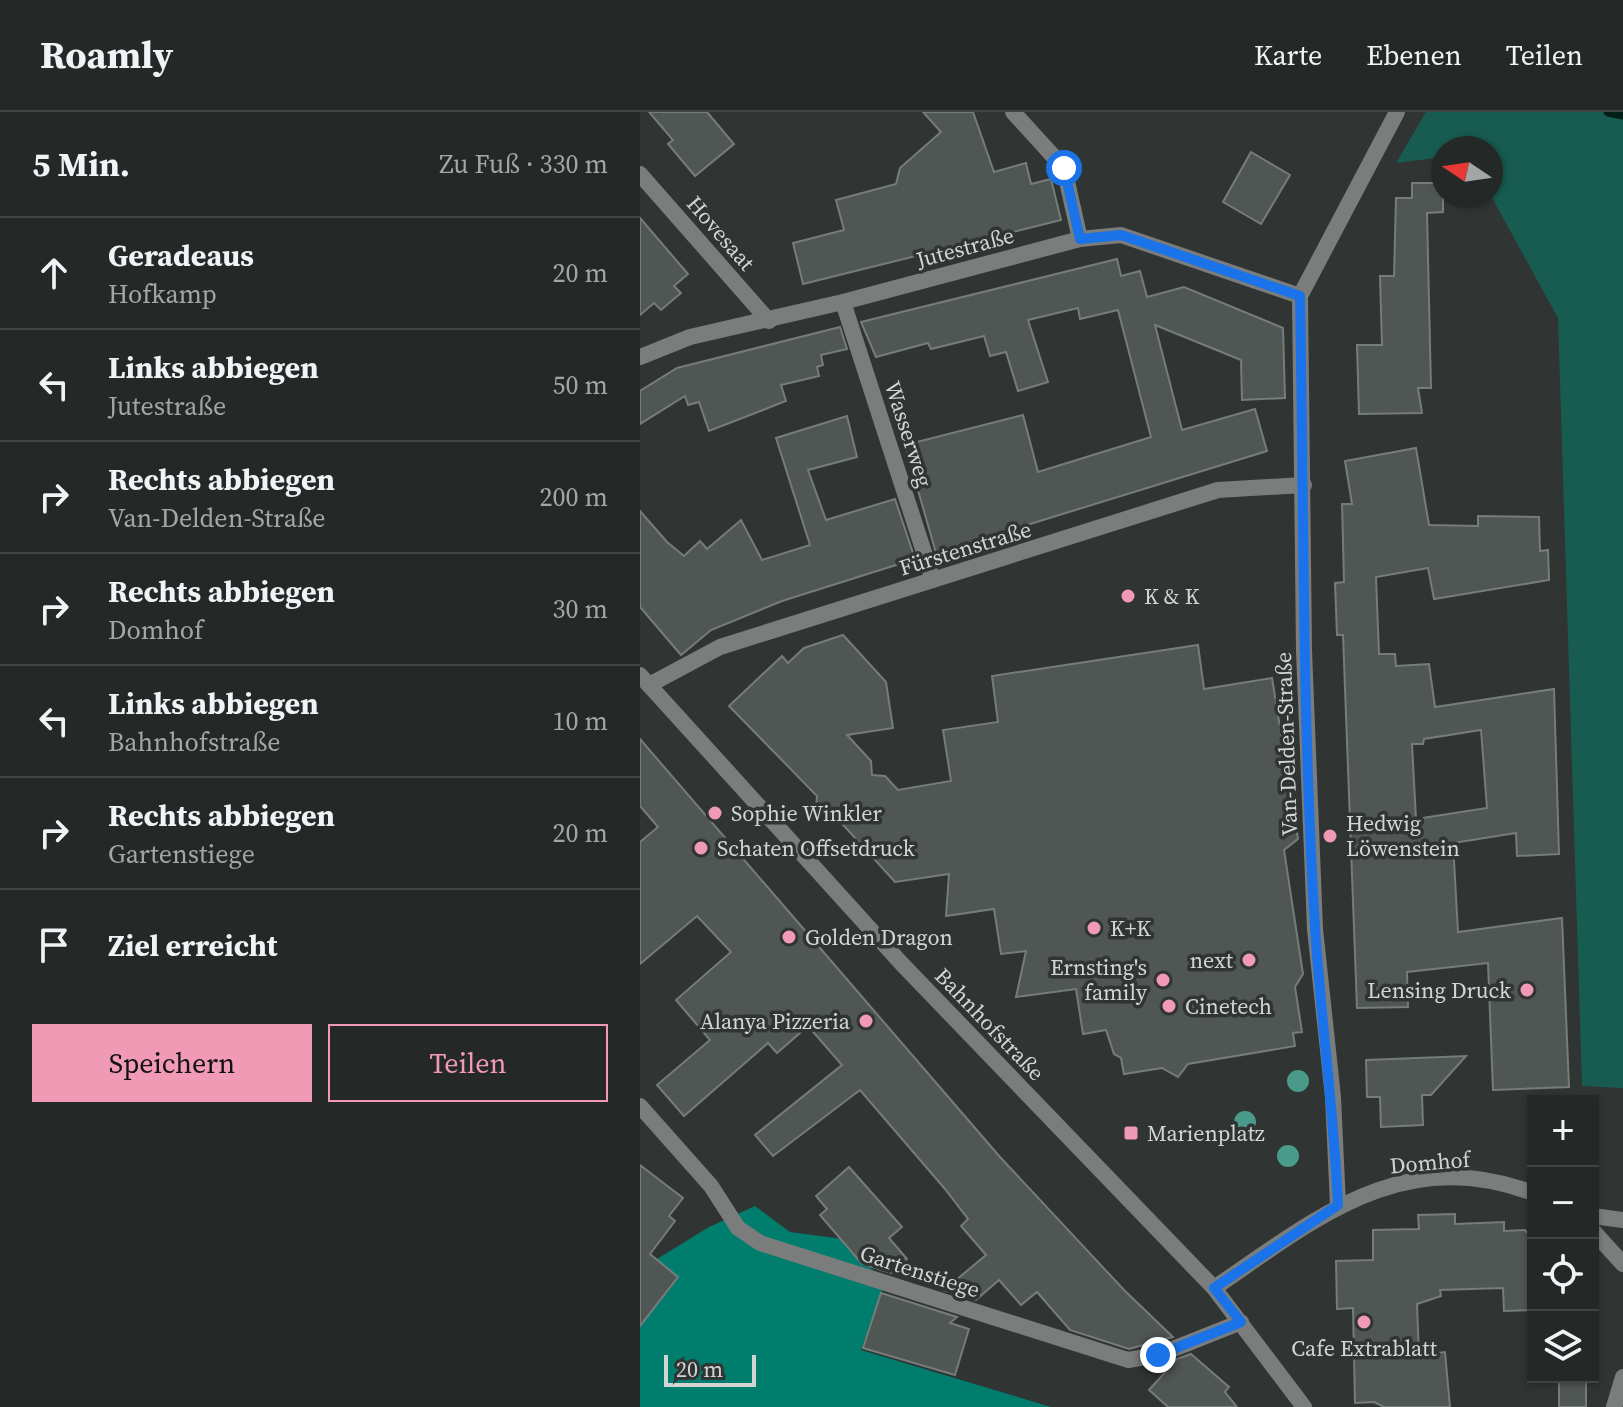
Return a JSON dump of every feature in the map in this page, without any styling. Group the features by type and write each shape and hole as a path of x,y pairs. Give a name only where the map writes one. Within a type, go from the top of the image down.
{"street":[{"path":"1013,112 1064,168 1080,239"},
{"name":"Van-Delden-Straße","path":"1338,1205 1333,1097 1315,929 1304,650 1300,296 1397,112"},
{"name":"Hovesaat","path":"640,174 769,321"},
{"name":"Jutestraße","path":"640,357 690,337 769,321 1080,239 1121,235 1300,296"},
{"name":"Wasserweg","path":"843,302 933,580"},
{"name":"Fürstenstraße","path":"644,680 720,647 1218,490 1304,485"},
{"name":"Bahnhofstraße","path":"644,680 890,952 1214,1288 1304,1407"},
{"name":"Gartenstiege","path":"640,1106 711,1186 738,1228 760,1243 1128,1360 1158,1355 1241,1322"},
{"name":"Domhof","path":"1214,1288 1338,1205 1366,1192 1412,1181 1469,1177 1527,1192"},
{"path":"1599,1217 1623,1220"},
{"path":"1599,1238 1623,1264"},
{"path":"1614,1407 1623,1377"}],"green space":[{"path":"1426,112 1623,112 1623,1088 1582,1086 1558,318 1498,208 1503,208 1503,136 1431,136 1431,159 1396,163"},
{"path":"755,1206 790,1232 843,1239 885,1283 861,1350 1051,1407 640,1407 640,1283 657,1259 709,1227"}],"building":[{"path":"649,112 707,112 734,144 695,176 668,144 673,140"},
{"path":"923,112 973,112 994,172 1026,163 1031,184 1051,179 1061,220 803,284 793,243 844,230 836,200 896,184 900,168 941,132"},
{"path":"1251,152 1290,175 1261,224 1223,202"},
{"path":"1412,183 1431,183 1431,208 1443,208 1443,212 1427,213 1431,388 1418,388 1422,413 1359,414 1357,345 1382,345 1380,276 1394,276 1396,198 1412,198"},
{"path":"640,218 688,274 674,286 681,293 661,310 654,303 640,315"},
{"path":"1117,259 1121,276 1140,271 1147,297 1184,287 1283,328 1285,398 1242,400 1241,360 1155,325 1182,430 1255,409 1267,451 936,553 905,445 1023,415 1038,472 1151,437 1118,310 1080,319 1078,308 1028,320 1048,382 1018,391 1006,352 990,356 984,336 931,349 928,343 876,357 861,322"},
{"path":"840,327 847,349 821,355 823,365 817,367 819,376 781,385 786,401 709,431 699,402 688,405 685,396 640,424 640,391 677,368"},
{"path":"847,416 857,457 808,470 826,520 895,499 915,559 782,601 711,630 681,655 640,607 640,511 684,556 700,541 707,549 741,520 762,560 810,545 776,438"},
{"path":"1416,448 1429,525 1478,526 1478,516 1539,517 1540,551 1548,550 1549,580 1434,599 1428,568 1376,577 1379,654 1395,654 1396,666 1429,664 1435,707 1554,689 1559,854 1517,856 1516,833 1453,843 1458,932 1562,918 1569,1087 1493,1090 1488,963 1407,972 1408,1007 1357,1008 1343,635 1337,635 1335,583 1344,582 1342,504 1352,504 1345,461","holes":["1481,730 1487,808 1416,819 1412,744 1423,744 1424,739"]},
{"path":"843,635 886,682 893,728 847,735 871,761 872,775 885,776 898,790 951,781 943,730 998,722 992,676 1198,645 1204,689 1272,678 1298,839 1284,850 1303,974 1295,987 1302,1032 1293,1033 1295,1046 1188,1064 1178,1077 1162,1068 1124,1074 1121,1058 1114,1054 1106,1030 1083,1034 1076,989 1016,997 1026,951 1001,954 994,909 946,916 949,874 895,882 826,806 816,806 817,796 729,706 782,656 788,663 804,648"},
{"path":"640,739 1000,1157 1125,1291 1173,1337 1129,1349 1070,1330 1037,1292 1021,1305 999,1280 976,1300 944,1290 986,1255 961,1226 968,1219 860,1090 773,1156 755,1135 842,1065 808,1026 777,1053 768,1043 684,1116 657,1085 710,1040 676,1000 731,952 697,916 640,964 640,842 658,827 640,806"},
{"path":"1466,1056 1431,1095 1422,1095 1423,1125 1381,1127 1380,1097 1367,1097 1366,1060"},
{"path":"640,1165 683,1198 669,1216 675,1221 650,1254 678,1277 640,1326"},
{"path":"849,1167 902,1227 889,1238 907,1259 891,1273 862,1264 820,1215 827,1209 816,1196"},
{"path":"1455,1214 1455,1224 1504,1222 1504,1231 1525,1230 1527,1310 1504,1311 1503,1288 1440,1290 1441,1296 1417,1304 1419,1355 1445,1352 1450,1407 1384,1407 1374,1402 1355,1403 1353,1308 1337,1309 1336,1261 1373,1260 1373,1230 1419,1229 1418,1215"},
{"path":"881,1293 957,1317 950,1323 969,1329 955,1375 863,1348"},
{"path":"1191,1354 1229,1387 1225,1392 1237,1407 1168,1407 1149,1390 1177,1359"},
{"path":"1559,1383 1586,1383 1586,1407 1559,1407"}],"waterway":[{"path":"1608,112 1623,115"}],"place":[{"name":"K & K","path":"1128,596"},
{"name":"Sophie Winkler","path":"715,813"},
{"name":"Hedwig Löwenstein","path":"1330,836"},
{"name":"Schaten Offsetdruck","path":"701,848"},
{"name":"K+K","path":"1094,928"},
{"name":"Golden Dragon","path":"789,937"},
{"name":"next","path":"1249,960"},
{"name":"Ernsting's family","path":"1163,980"},
{"name":"Lensing Druck","path":"1527,990"},
{"name":"Cinetech","path":"1169,1006"},
{"name":"Alanya Pizzeria","path":"866,1021"},
{"name":"Marienplatz","path":"1131,1133"},
{"name":"Cafe Extrablatt","path":"1364,1322"}],"route":[{"path":"1064,168 1080,239 1121,235 1300,296 1304,650 1315,929 1333,1097 1338,1205 1214,1288 1241,1322 1158,1355"}]}
